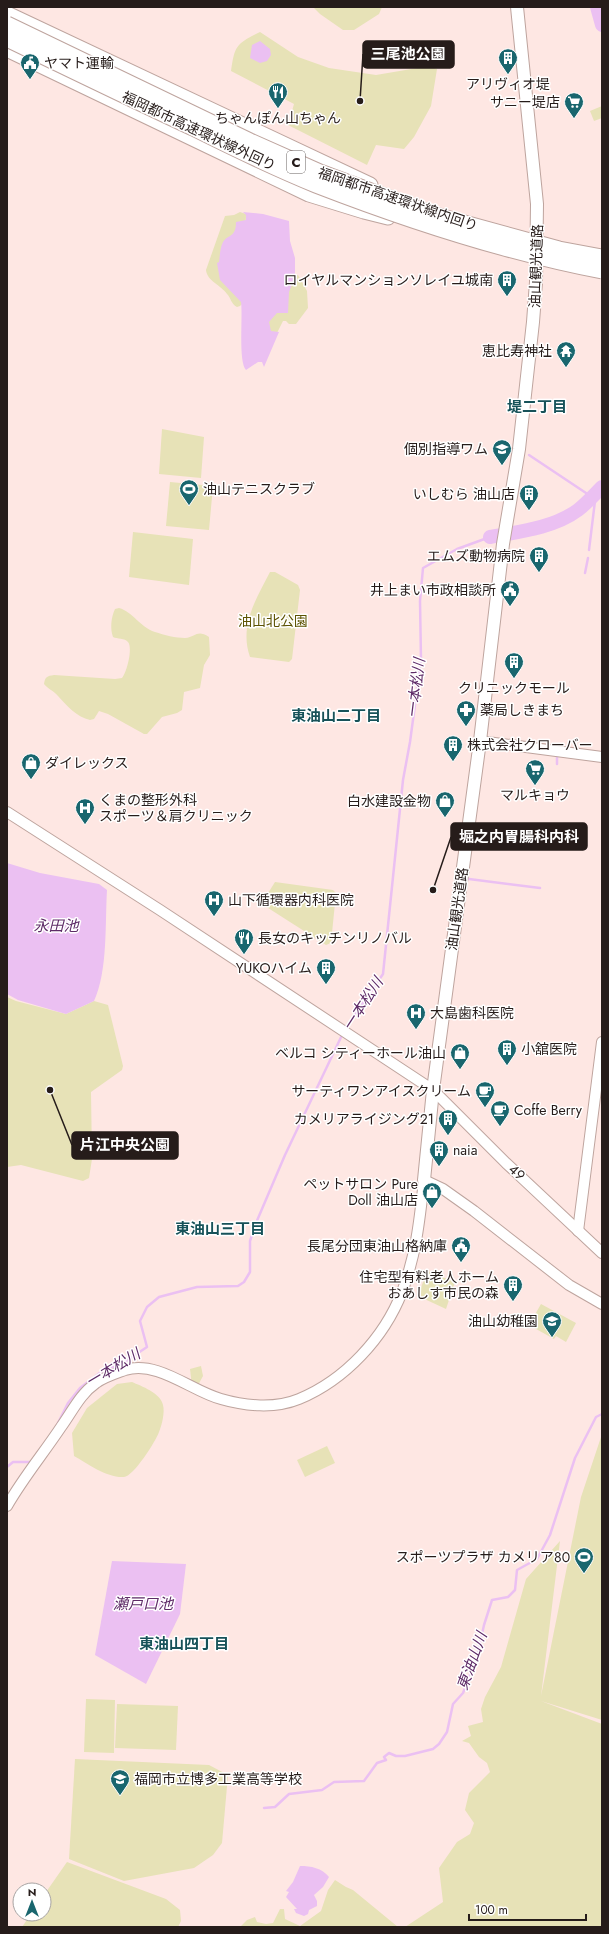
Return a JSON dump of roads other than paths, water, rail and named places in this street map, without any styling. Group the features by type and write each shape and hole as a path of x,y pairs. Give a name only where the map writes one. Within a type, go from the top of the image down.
{"highway":[{"path":"8,29 123,70 357,178 401,203"},
{"name":"福岡都市高速環状線内回り","path":"8,29 320,172 442,217 559,249 602,257"},
{"name":"福岡都市高速環状線外回り","path":"8,29 245,153 314,184 430,227 472,240 558,262 602,270"},
{"path":"7,49 309,194 364,212 417,224"}],"main road":[{"name":"油山観光道路","path":"424,1180 433,1090 480,741 503,544 519,449 533,322 538,227 517,7"}],"street":[{"path":"480,741 602,757"},
{"name":"49","path":"7,812 433,1090 602,1253"},
{"path":"578,1231 602,1042"},
{"path":"7,1506 22,1480 81,1397 97,1382 127,1370 148,1368 221,1399 255,1406 298,1400 330,1382 351,1366 379,1334 402,1292 413,1257 424,1180 443,1189 485,1219 569,1285 602,1304"}],"water":[{"path":"260,41 270,49 271,55 267,61 260,63 250,58 252,45"},
{"path":"243,212 263,214 289,221 290,241 295,258 295,277 289,292 288,313 277,313 269,322 271,331 279,332 264,367 262,362 258,362 246,370 242,358 241,348 241,302 220,280 217,263 219,262 223,242 235,231 236,222 246,220 246,215"},
{"name":"永田池","path":"7,863 40,873 99,884 107,890 104,961 102,976 94,1001 66,1014 18,1000 7,994"},
{"name":"瀬戸口池","path":"112,1561 186,1564 180,1614 146,1684 95,1655"},
{"path":"300,1866 316,1868 323,1871 329,1877 323,1887 314,1895 317,1901 317,1906 309,1910 308,1914 304,1916 296,1913 294,1909 297,1909 286,1897 289,1892 286,1891 293,1882"}],"waterway":[{"name":"一本松川","path":"597,7 602,25"},
{"path":"529,455 592,497"},
{"name":"一本松川","path":"490,537 524,531 558,521 578,510 602,487"},
{"path":"589,550 595,501 592,497"},
{"name":"一本松川","path":"345,1029 383,974 403,780 410,742 421,660 420,601 423,568 457,549 490,537"},
{"path":"585,573 588,558"},
{"path":"557,757 557,764"},
{"path":"469,879 540,888"},
{"name":"一本松川","path":"57,1425 68,1403 80,1388 101,1372 123,1363 147,1347 140,1321 147,1307 159,1297 197,1287 238,1286 244,1282 250,1272 250,1241 256,1223 285,1155 343,1033"},
{"name":"東油山川","path":"264,1808 275,1807 289,1794 322,1790 334,1782 364,1781 377,1763 386,1760 384,1757 389,1753 396,1756 405,1756 433,1749 439,1744 447,1732 453,1704 463,1693 477,1657 484,1625 492,1600 508,1597 515,1590 517,1570 537,1559 550,1535 575,1458 596,1417 602,1414"},
{"name":"一本松川","path":"7,1467 13,1462 31,1462"}],"place":[{"name":"アリヴィオ堤","path":"508,75"},
{"name":"ヤマト運輸","path":"30,80"},
{"name":"三尾池公園","path":"360,101"},
{"name":"ちゃんぽん山ちゃん","path":"278,109"},
{"name":"サニー堤店","path":"574,119"},
{"name":"ロイヤルマンションソレイユ城南","path":"507,297"},
{"name":"恵比寿神社","path":"566,368"},
{"name":"個別指導ワム","path":"502,466"},
{"name":"油山テニスクラブ","path":"189,506"},
{"name":"いしむら 油山店","path":"529,511"},
{"name":"エムズ動物病院","path":"539,573"},
{"name":"井上まい市政相談所","path":"510,607"},
{"name":"クリニックモール","path":"514,679"},
{"name":"薬局しきまち","path":"466,727"},
{"name":"株式会社クローバー","path":"453,762"},
{"name":"ダイレックス","path":"31,780"},
{"name":"マルキョウ","path":"535,786"},
{"name":"白水建設金物","path":"445,818"},
{"name":"くまの整形外科 スポーツ＆肩クリニック","path":"85,825"},
{"name":"堀之内胃腸科内科","path":"433,890"},
{"name":"山下循環器内科医院","path":"214,917"},
{"name":"長女のキッチンリノバル","path":"244,955"},
{"name":"YUKOハイム","path":"326,985"},
{"name":"大島歯科医院","path":"416,1030"},
{"name":"小舘医院","path":"507,1066"},
{"name":"ベルコ シティーホール油山","path":"460,1070"},
{"name":"片江中央公園","path":"50,1090"},
{"name":"サーティワンアイスクリーム","path":"485,1108"},
{"name":"Coffe Berry","path":"500,1127"},
{"name":"カメリアライジング21","path":"448,1136"},
{"name":"naia","path":"439,1167"},
{"name":"ペットサロン Pure Doll 油山店","path":"432,1209"},
{"name":"長尾分団東油山格納庫","path":"461,1263"},
{"name":"住宅型有料老人ホーム おあしす市民の森","path":"513,1302"},
{"name":"油山幼稚園","path":"552,1338"},
{"name":"スポーツプラザ カメリア８０","path":"584,1574"},
{"name":"福岡市立博多工業高等学校","path":"120,1796"}],"district":[{"name":"堤二丁目","path":"537,407"},
{"name":"東油山二丁目","path":"336,716"},
{"name":"東油山三丁目","path":"220,1229"},
{"name":"東油山四丁目","path":"184,1644"}],"park label":[{"name":"油山北公園","path":"273,621"}]}
